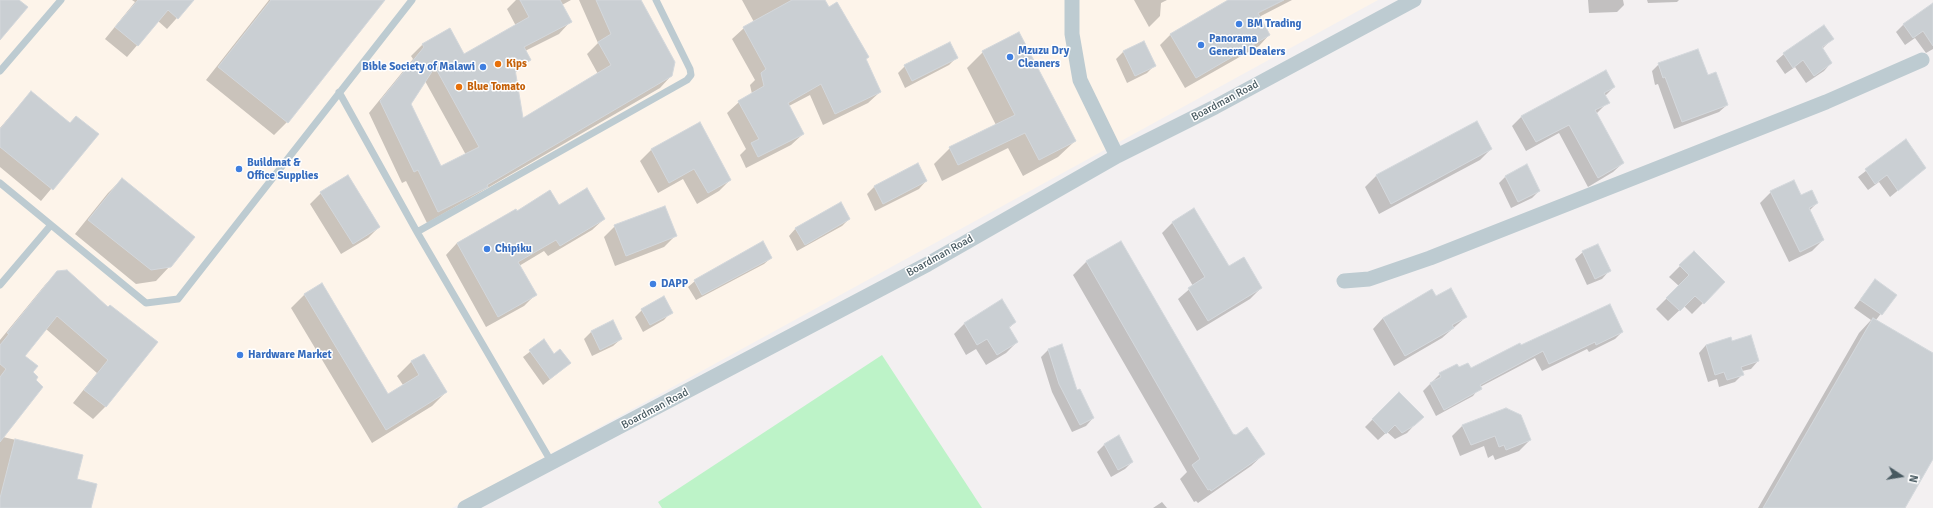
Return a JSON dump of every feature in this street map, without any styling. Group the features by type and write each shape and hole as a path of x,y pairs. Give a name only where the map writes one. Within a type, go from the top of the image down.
{"street":[{"path":"1072,0 1072,34 1080,80 1117,156"},
{"name":"Boardman Road","path":"465,508 928,264 1117,156 1215,107 1414,0"},
{"path":"1344,281 1369,279 1430,258 1826,102 1922,60"}],"lane":[{"path":"0,71 61,0"},
{"path":"0,183 146,303 178,299 412,0"},
{"path":"417,232 687,80 691,75 690,69 656,0"},
{"path":"339,92 417,232 552,463"},
{"path":"0,284 51,225"}],"shaded area":[{"path":"0,0 1378,0 452,508 0,508"}],"green space":[{"path":"882,355 982,508 662,508 658,502"}],"building":[{"path":"0,0 19,0 28,7 0,40"},
{"path":"138,0 194,0 178,19 168,10 138,46 115,27"},
{"path":"271,0 385,0 288,123 218,67"},
{"path":"520,0 560,0 572,22 524,47 531,60 515,69 523,118 611,65 598,42 611,34 596,0 641,0 675,62 672,76 487,185 488,187 438,212 418,170 414,172 380,101 424,47 422,44 450,28 464,54 529,17","holes":["435,67 479,147 441,166 411,104"]},
{"path":"792,0 825,0 829,7 837,2 869,57 866,59 881,92 835,114 821,84 788,103 804,134 758,157 751,143 759,139 738,101 764,86 761,73 766,69 743,27"},
{"path":"1228,0 1284,0 1258,13 1270,35 1196,78 1170,34"},
{"path":"1933,3 1933,46 1923,31 1913,38 1903,24"},
{"path":"1824,25 1834,39 1822,47 1832,63 1814,76 1803,60 1793,68 1783,53"},
{"path":"1019,32 1076,141 1039,160 1025,133 958,165 949,147 1015,115 982,51"},
{"path":"1144,41 1156,66 1135,76 1123,51"},
{"path":"950,42 958,58 912,81 904,65"},
{"path":"1698,49 1708,75 1716,72 1728,105 1682,122 1665,77 1663,78 1658,63"},
{"path":"1606,70 1615,87 1604,93 1610,103 1595,110 1624,163 1598,178 1569,125 1536,142 1521,116"},
{"path":"31,91 70,123 76,116 99,134 53,190 0,147 0,129"},
{"path":"1477,121 1492,149 1391,204 1376,175"},
{"path":"700,122 731,180 708,193 694,169 669,183 651,149"},
{"path":"1906,139 1926,168 1898,191 1887,175 1875,184 1865,169"},
{"path":"918,163 927,181 883,204 874,186"},
{"path":"1527,164 1540,191 1518,202 1505,176"},
{"path":"348,175 380,227 353,244 320,192"},
{"path":"122,178 195,237 171,267 151,270 88,220"},
{"path":"1794,180 1801,195 1812,190 1818,203 1809,208 1824,240 1800,252 1770,191"},
{"path":"587,188 605,219 560,246 556,240 518,262 537,295 498,317 457,243 516,209 517,211 550,190 559,205"},
{"path":"841,202 850,219 805,245 795,228"},
{"path":"665,206 677,236 626,256 614,225"},
{"path":"1194,208 1229,266 1244,257 1262,288 1208,321 1188,288 1205,277 1172,222"},
{"path":"763,241 772,258 702,295 694,280"},
{"path":"1121,241 1233,434 1236,435 1247,427 1265,454 1211,491 1210,489 1208,490 1192,465 1200,459 1086,261"},
{"path":"1598,244 1611,271 1595,279 1582,251"},
{"path":"1694,251 1725,282 1704,304 1695,296 1680,311 1666,298 1689,275 1679,265"},
{"path":"67,270 108,307 110,305 158,342 106,407 84,390 108,360 57,316 25,356 38,366 33,372 38,377 36,380 43,387 0,442 0,377 6,369 0,364 0,345 9,334 7,333 57,271"},
{"path":"1875,279 1897,295 1882,315 1860,300"},
{"path":"322,283 388,394 419,375 411,361 424,354 447,392 386,430 304,294"},
{"path":"1451,288 1467,317 1452,325 1454,328 1405,356 1383,318 1432,289 1436,296"},
{"path":"664,296 673,313 650,325 641,309"},
{"path":"1002,299 1016,322 1009,327 1018,342 997,355 987,339 977,345 964,323"},
{"path":"1610,304 1623,332 1596,345 1595,342 1549,364 1543,351 1480,385 1482,389 1444,410 1430,383 1441,377 1439,373 1457,364 1459,367 1468,363 1471,368 1520,343 1521,345"},
{"path":"1873,318 1933,353 1933,459 1905,508 1763,508"},
{"path":"613,320 622,339 600,350 591,331"},
{"path":"1751,335 1759,361 1741,367 1744,375 1727,380 1724,372 1715,375 1706,345 1731,337 1732,341"},
{"path":"544,339 554,354 560,349 571,363 550,379 529,350"},
{"path":"1062,344 1077,390 1080,389 1094,418 1080,425 1059,384 1048,349"},
{"path":"1399,392 1424,417 1402,433 1395,425 1386,434 1372,419"},
{"path":"1506,408 1521,415 1531,440 1506,450 1504,445 1499,447 1495,436 1471,445 1462,425"},
{"path":"1119,435 1133,462 1118,470 1104,444"},
{"path":"15,439 83,455 77,479 97,484 91,508 0,508 0,498"}],"place":[{"name":"BM Trading","path":"1239,24"},
{"name":"Panorama General Dealers","path":"1201,45"},
{"name":"Mzuzu Dry Cleaners","path":"1010,57"},
{"name":"Kips","path":"498,64"},
{"name":"Bible Society of Malawi","path":"483,67"},
{"name":"Blue Tomato","path":"459,87"},
{"name":"Buildmat & Office Supplies","path":"239,169"},
{"name":"Chipiku","path":"487,249"},
{"name":"DAPP","path":"653,284"},
{"name":"Hardware Market","path":"240,355"}]}
